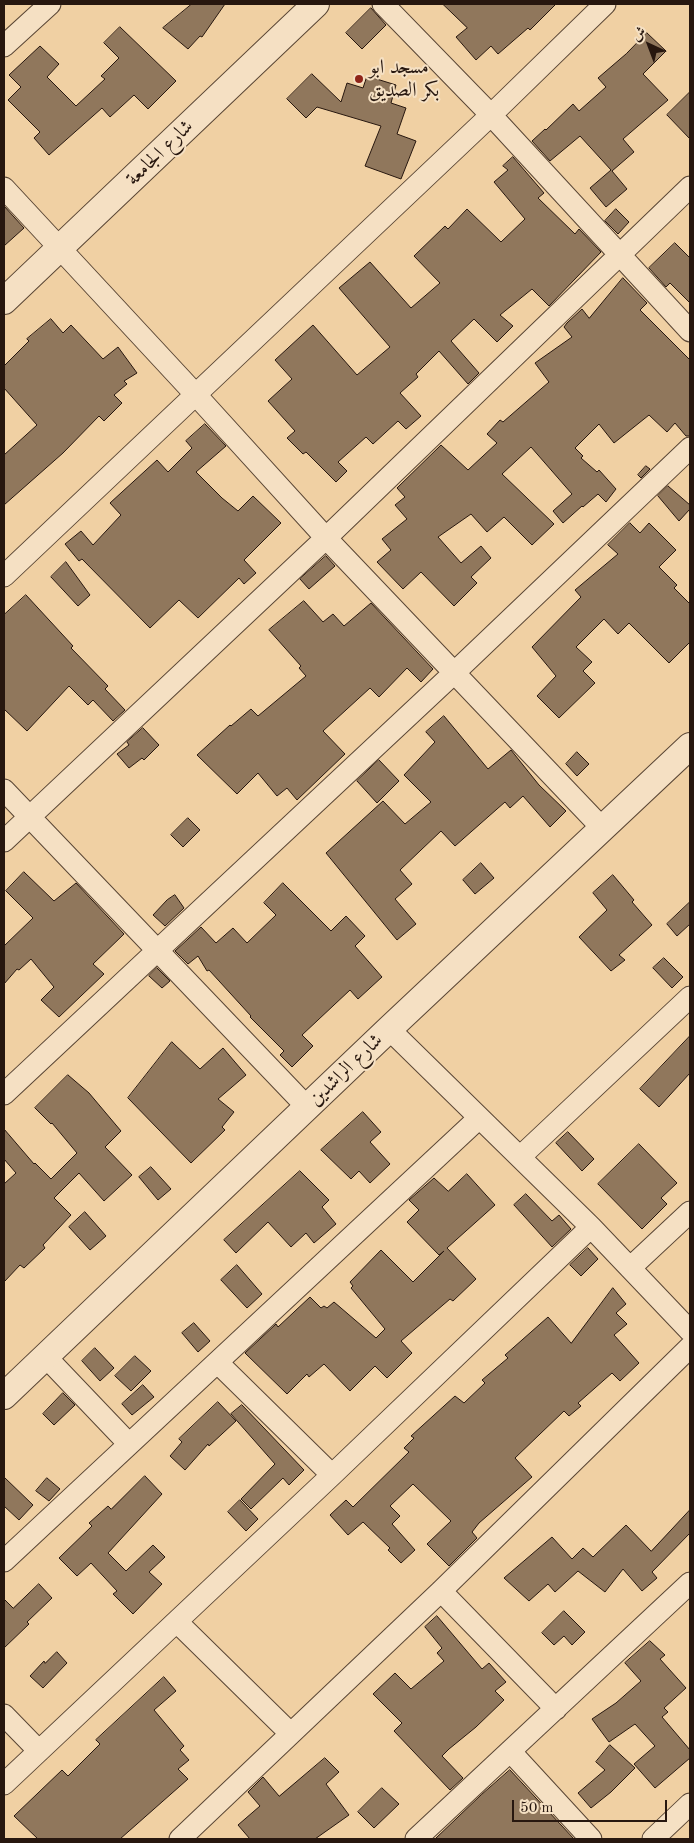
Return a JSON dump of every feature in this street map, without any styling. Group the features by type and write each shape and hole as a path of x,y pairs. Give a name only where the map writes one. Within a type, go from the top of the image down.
{"street":[{"path":"4,46 50,4"},
{"name":"شارع الجامعة","path":"4,301 316,4"},
{"path":"383,4 491,115 690,331"},
{"path":"4,576 491,115 605,4"},
{"path":"4,841 326,538 690,186"},
{"path":"4,188 326,538 602,828"},
{"path":"4,1094 690,448"},
{"name":"شارع الراشدين","path":"7,1387 46,1357 389,1029 690,746"},
{"path":"4,790 307,1107"},
{"path":"520,1157 690,997"},
{"path":"389,1029 591,1227 690,1331"},
{"path":"4,1561 479,1118"},
{"path":"630,1268 690,1212"},
{"path":"4,1784 332,1475 591,1227"},
{"path":"180,1839 440,1591 690,1347"},
{"path":"46,1357 129,1444"},
{"path":"218,1363 332,1475"},
{"path":"416,1839 690,1583"},
{"path":"440,1591 556,1709"},
{"path":"177,1622 290,1733"},
{"path":"4,1715 39,1751"},
{"path":"510,1752 591,1839"},
{"path":"664,1836 690,1804"}],"building":[{"path":"192,4 225,4 202,37 200,36 188,49 163,28"},
{"path":"443,4 556,4 530,30 528,28 498,54 491,46 476,60 456,37 467,28"},
{"path":"371,8 386,25 362,49 346,33"},
{"path":"120,27 176,81 148,109 134,95 110,117 102,108 49,155 34,138 40,132 8,100 21,87 9,75 40,46 59,64 47,77 76,106 105,79 101,76 119,58 104,43"},
{"path":"647,33 666,51 643,74 668,100 623,139 634,152 612,171 627,189 606,207 590,188 611,170 580,136 550,161 532,141 573,104 579,111 606,87 598,78"},
{"path":"312,74 341,102 347,83 363,88 367,76 396,85 391,103 406,108 397,134 416,141 401,179 365,166 381,126 317,107 306,118 287,99"},
{"path":"690,92 690,139 667,115"},
{"path":"513,157 544,193 538,198 575,234 579,229 601,252 549,306 532,289 500,315 513,326 497,342 474,319 451,341 479,373 468,384 439,351 416,374 418,377 400,393 421,416 406,429 398,421 373,444 366,437 338,462 347,471 336,482 306,452 303,454 287,438 295,431 268,401 292,379 275,360 313,325 357,375 390,347 339,288 370,262 411,308 440,283 414,256 445,226 448,229 467,209 501,242 525,219 494,182 508,170 503,166"},
{"path":"4,206 24,228 4,246"},
{"path":"616,209 629,222 618,234 605,221"},
{"path":"675,243 690,258 690,303 670,283 666,287 649,268"},
{"path":"623,278 647,303 640,310 690,360 690,436 686,436 675,423 667,432 649,415 614,443 599,424 575,448 583,456 581,458 597,472 599,470 616,489 606,502 598,494 563,523 553,511 572,494 531,447 502,474 554,524 532,545 504,517 487,532 471,514 438,537 461,563 481,546 491,558 471,577 477,583 454,606 421,572 403,589 377,562 391,550 382,539 407,519 395,505 405,497 397,488 441,445 468,470 497,443 487,434 500,420 503,422 549,382 535,363 572,337 564,327 567,323 582,309 589,318"},
{"path":"51,319 63,333 71,325 103,359 118,347 137,373 124,381 127,384 114,395 122,403 104,421 99,416 63,453 4,505 4,455 37,425 4,388 4,366 29,341 27,339"},
{"path":"205,424 226,446 196,472 238,511 253,496 281,523 244,560 256,573 244,584 239,578 198,618 179,600 150,628 82,559 79,561 65,544 81,531 93,545 121,515 110,503 157,460 168,472 192,448 186,441"},
{"path":"646,466 650,469 641,478 638,475"},
{"path":"668,486 690,505 690,509 679,521 658,496"},
{"path":"630,523 640,533 649,523 676,550 659,567 677,585 674,588 690,604 690,642 669,663 629,623 618,634 604,619 576,647 592,662 583,671 595,683 559,718 537,696 556,676 532,647 581,597 575,590 618,554 608,545"},
{"path":"326,556 335,566 309,589 300,579"},
{"path":"66,562 90,595 78,606 51,577"},
{"path":"26,595 73,646 71,648 108,686 105,689 125,710 113,721 93,700 88,705 69,686 27,731 4,709 4,615"},
{"path":"304,601 323,622 333,614 344,626 371,603 433,669 421,682 407,668 379,697 370,688 323,731 345,754 297,800 287,788 277,796 258,773 237,794 197,755 251,709 258,716 306,676 299,668 301,666 269,630"},
{"path":"444,716 488,769 511,750 539,785 566,811 550,827 523,796 510,808 505,802 455,846 441,831 400,870 412,884 395,899 416,924 397,940 326,853 383,801 405,824 431,802 404,775 435,742 426,732"},
{"path":"143,728 159,745 144,760 142,758 129,768 117,754 129,745 127,742"},
{"path":"577,752 589,764 577,776 566,764"},
{"path":"379,760 399,781 377,803 357,781"},
{"path":"188,818 200,830 183,847 171,835"},
{"path":"481,863 494,878 475,894 463,880"},
{"path":"24,872 54,901 76,883 124,934 93,964 104,974 59,1017 41,1000 54,987 31,959 19,970 17,969 4,984 4,946 33,918 6,891"},
{"path":"613,875 634,900 632,902 652,925 619,955 625,960 611,971 579,937 607,910 593,893"},
{"path":"283,883 331,931 346,916 365,936 355,946 382,977 358,999 350,990 302,1035 313,1046 292,1067 280,1055 284,1051 250,1017 209,970 207,971 198,956 188,964 175,951 201,927 216,943 233,928 247,943 276,915 264,903"},
{"path":"175,895 184,908 165,926 153,915 167,900"},
{"path":"690,902 690,924 677,936 667,924"},
{"path":"664,958 683,977 672,988 653,968"},
{"path":"157,968 170,981 162,988 149,976"},
{"path":"690,1036 690,1073 659,1107 640,1089"},
{"path":"172,1042 200,1069 223,1048 246,1075 218,1099 234,1112 222,1127 225,1130 191,1163 128,1098"},
{"path":"68,1075 89,1093 121,1131 105,1147 132,1175 104,1201 79,1173 54,1198 71,1215 43,1245 45,1248 24,1268 20,1265 4,1282 4,1184 16,1173 4,1159 4,1129 34,1164 51,1179 77,1153 52,1123 35,1108"},
{"path":"363,1112 381,1132 370,1142 390,1164 370,1183 359,1171 351,1179 321,1150"},
{"path":"568,1132 594,1159 582,1171 556,1143"},
{"path":"639,1144 677,1183 661,1198 667,1204 642,1229 598,1184"},
{"path":"151,1167 171,1189 158,1200 139,1177"},
{"path":"300,1171 329,1200 322,1207 336,1224 314,1243 306,1233 291,1247 268,1222 236,1253 224,1240"},
{"path":"467,1174 495,1205 447,1248 476,1279 453,1301 450,1299 401,1341 412,1353 387,1378 375,1366 350,1391 324,1364 309,1377 307,1374 287,1394 245,1353 276,1324 278,1327 310,1297 321,1308 324,1306 327,1308 334,1302 376,1338 385,1329 351,1288 353,1286 350,1282 381,1250 413,1282 444,1251 439,1255 407,1222 419,1210 409,1200 434,1178 448,1191"},
{"path":"526,1194 552,1221 559,1215 571,1229 552,1247 514,1205"},
{"path":"85,1212 106,1236 90,1250 69,1227"},
{"path":"588,1248 598,1259 581,1276 570,1265"},
{"path":"237,1265 262,1294 247,1308 221,1280"},
{"path":"613,1288 626,1304 616,1313 627,1324 614,1335 639,1363 620,1381 612,1373 578,1403 581,1406 569,1416 564,1411 515,1458 532,1477 479,1523 472,1532 477,1538 449,1566 427,1544 451,1521 413,1484 390,1506 400,1516 392,1524 415,1550 401,1563 388,1550 390,1548 363,1522 348,1535 330,1515 346,1500 353,1507 409,1452 404,1448 414,1438 411,1436 455,1396 464,1403 485,1383 482,1380 508,1358 505,1355 548,1317 571,1343"},
{"path":"194,1323 210,1341 198,1352 182,1333"},
{"path":"95,1348 114,1368 100,1381 82,1361"},
{"path":"135,1356 151,1371 131,1391 115,1376"},
{"path":"143,1385 154,1397 132,1415 122,1404"},
{"path":"63,1393 75,1405 54,1425 43,1414"},
{"path":"218,1402 236,1421 209,1446 208,1444 185,1470 170,1456 182,1442 179,1439"},
{"path":"242,1405 304,1470 289,1485 283,1478 251,1509 241,1499 275,1464 231,1414"},
{"path":"145,1476 162,1494 108,1553 126,1571 153,1545 165,1557 149,1572 162,1584 133,1614 113,1594 117,1591 91,1563 77,1576 59,1558 92,1526 89,1523 108,1506 111,1509"},
{"path":"4,1477 33,1505 19,1520 4,1506"},
{"path":"47,1478 60,1489 49,1501 36,1491"},
{"path":"240,1500 258,1519 246,1531 228,1512"},
{"path":"690,1510 690,1533 652,1572 657,1578 642,1591 623,1569 605,1592 578,1571 555,1592 548,1584 529,1601 504,1578 552,1537 572,1559 583,1548 593,1557 626,1525 651,1551"},
{"path":"39,1584 52,1598 4,1648 4,1599 13,1608"},
{"path":"564,1611 585,1632 572,1645 564,1636 554,1645 542,1633"},
{"path":"437,1616 482,1669 489,1663 506,1682 495,1691 504,1700 442,1756 463,1778 450,1790 394,1731 402,1723 373,1694 395,1673 411,1689 444,1661 437,1653 442,1648 425,1627"},
{"path":"650,1641 665,1655 660,1659 686,1688 664,1708 668,1712 662,1717 690,1750 690,1758 655,1788 634,1764 655,1746 635,1724 609,1742 592,1719 616,1703 641,1681 625,1663"},
{"path":"57,1652 67,1663 43,1688 30,1676 44,1661 45,1663"},
{"path":"164,1677 176,1691 154,1710 184,1746 180,1750 189,1760 178,1769 188,1779 120,1839 38,1839 14,1816 62,1770 68,1776 100,1744 96,1740"},
{"path":"610,1745 635,1768 611,1792 591,1808 578,1793 605,1770 596,1762"},
{"path":"325,1758 339,1772 326,1784 349,1815 315,1839 250,1839 238,1825 260,1806 248,1792 263,1777 279,1796"},
{"path":"510,1770 574,1839 435,1839 481,1795"},
{"path":"382,1788 399,1804 374,1828 358,1812"}],"place":[{"name":"مسجد ابو بكر الصديق","path":"359,79"}]}
